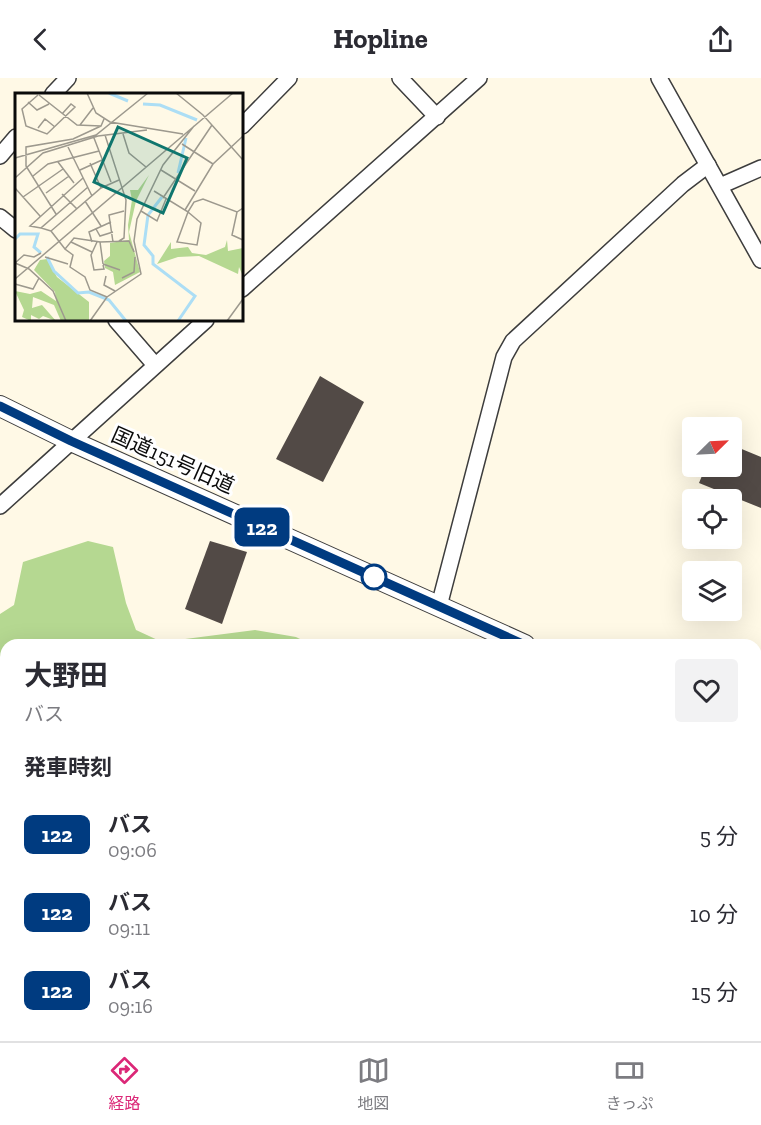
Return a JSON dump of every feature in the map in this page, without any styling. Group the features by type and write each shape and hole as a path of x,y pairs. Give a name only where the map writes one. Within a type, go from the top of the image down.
{"street":[{"path":"54,93 68,78"},
{"path":"243,125 289,78"},
{"path":"400,78 437,117"},
{"path":"243,288 479,78"},
{"path":"659,78 761,260"},
{"path":"0,156 15,138"},
{"path":"439,606 504,357 513,341 683,183 708,165"},
{"path":"720,186 761,168"},
{"path":"0,217 15,229"},
{"path":"117,321 155,365"},
{"path":"0,506 205,321"},
{"name":"国道151号旧道","path":"0,406 71,441 512,639"}],"green space":[{"path":"88,541 113,547 126,603 136,630 156,639 0,639 0,614 14,605 23,562"},
{"path":"255,630 300,639 185,639"}],"building":[{"path":"320,376 364,402 323,482 276,459"},
{"path":"742,449 761,457 761,508 742,500 742,489 714,489 699,483 701,477 742,477"},
{"path":"210,541 247,552 222,624 185,609"}],"bus line":[{"name":"122","path":"0,406 71,441 512,639"}]}
